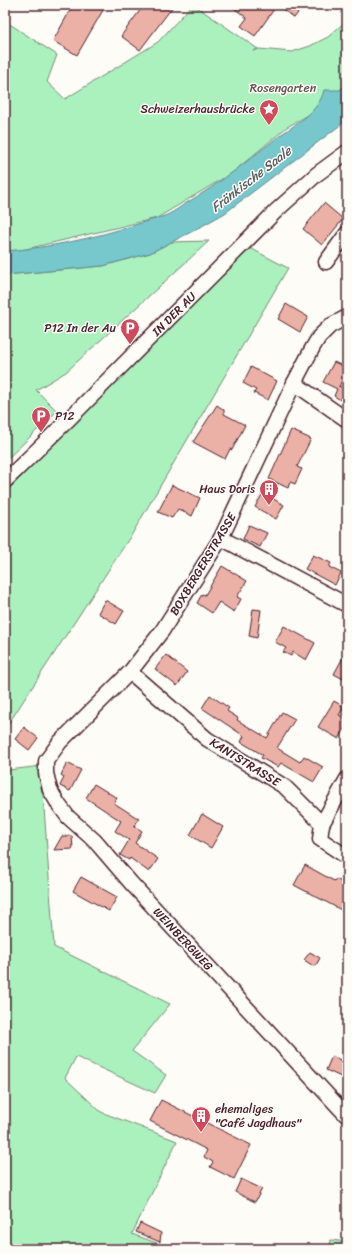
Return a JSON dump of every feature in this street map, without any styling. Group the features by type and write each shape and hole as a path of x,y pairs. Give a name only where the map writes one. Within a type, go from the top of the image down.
{"street":[{"name":"IN DER AU","path":"5,481 34,450 277,210 317,174 347,152"},
{"path":"326,262 347,233"},
{"name":"BOXBERGERSTRASSE","path":"52,752 60,742 130,672 162,631 221,538 294,383 320,337 330,326 347,317"},
{"path":"294,383 347,420"},
{"path":"221,538 347,605"},
{"name":"KANTSTRASSE","path":"130,672 207,739 285,787 322,824"},
{"name":"WEINBERGWEG","path":"52,752 46,761 46,773 50,790 59,805 68,816 95,841 131,883 347,1116"},
{"path":"347,779 322,824 320,839 347,857"}],"green space":[{"name":"Rosengarten","path":"192,5 258,49 253,51 259,49 292,52 310,46 328,37 347,20 347,83 340,90 322,98 310,114 287,127 232,173 157,218 22,250 5,251 5,21 57,55 47,82 65,99 158,42"},
{"path":"209,241 66,372 36,390 57,411 5,461 5,275 103,266 150,253 171,242"},
{"path":"250,248 288,268 132,534 5,729 5,493"},
{"path":"5,766 9,770 41,766 54,947 170,1004 132,1051 166,1075 155,1093 76,1057 65,1078 101,1112 177,1141 132,1234 173,1249 5,1249"},
{"path":"331,1240 347,1242 347,1249 329,1249"}],"water":[{"name":"Fränkische Saale","path":"347,83 347,120 225,213 195,230 150,253 103,266 5,275 5,251 38,248 87,238 119,230 170,214 243,165 304,119 321,99 324,90 340,90"}],"building":[{"path":"73,5 106,5 77,55 53,41"},
{"path":"144,5 174,5 140,50 121,36"},
{"path":"230,5 277,5 255,36 241,26 247,18"},
{"path":"277,5 304,5 294,18"},
{"path":"324,203 343,219 322,245 303,229"},
{"path":"286,304 308,317 300,332 278,319"},
{"path":"334,362 347,368 339,386 347,391 347,404 334,396 337,389 323,382"},
{"path":"251,367 277,381 268,400 254,393 256,390 243,383"},
{"path":"217,405 224,410 224,414 245,425 232,450 230,449 225,459 193,442"},
{"path":"291,430 311,439 297,467 302,469 295,484 290,482 288,488 269,479"},
{"path":"172,485 200,498 192,516 178,509 172,518 158,512"},
{"name":"Haus Doris","path":"263,493 284,505 276,519 255,507"},
{"path":"249,525 267,533 260,547 243,539"},
{"path":"313,555 331,563 329,567 341,573 335,585 305,569"},
{"path":"222,566 247,581 237,597 241,599 234,612 219,602 212,613 197,603 202,594 205,595"},
{"path":"105,600 124,611 116,624 98,613"},
{"path":"253,609 261,610 257,638 249,636"},
{"path":"284,626 315,643 306,660 293,652 291,656 283,652 286,648 275,642"},
{"path":"347,650 347,681 334,674"},
{"path":"166,655 187,672 177,686 155,669"},
{"path":"210,695 229,708 227,711 238,718 237,720 267,738 282,712 295,719 277,748 300,762 304,756 323,767 314,782 281,763 278,767 261,758 263,755 241,742 244,736 202,708"},
{"path":"334,701 344,707 339,715 347,719 347,725 339,739 318,727"},
{"path":"24,727 38,738 29,750 15,739"},
{"path":"67,763 81,770 70,791 60,786 64,777 61,775"},
{"path":"94,784 117,798 114,803 139,819 134,826 142,831 135,843 158,859 149,872 130,858 129,860 120,855 129,840 115,831 121,821 86,798"},
{"path":"202,814 223,827 211,848 190,835"},
{"path":"62,836 72,836 73,849 54,850"},
{"path":"305,865 334,881 336,879 347,885 347,913 294,885"},
{"path":"81,877 117,897 109,911 73,891"},
{"path":"310,952 320,958 315,967 304,960"},
{"path":"332,1056 347,1063 347,1070 343,1078 326,1070"},
{"name":"ehemaliges \"Café Jagdhaus\"","path":"161,1100 251,1145 234,1179 210,1167 213,1162 204,1157 207,1150 150,1121"},
{"path":"241,1179 262,1189 255,1202 235,1192"},
{"path":"140,1223 161,1233 160,1242 136,1232"}],"place":[{"name":"Schweizerhausbrücke","path":"269,126"},
{"name":"P12 In der Au","path":"130,345"},
{"name":"P12","path":"41,433"},
{"name":"Haus Doris","path":"269,506"},
{"name":"ehemaliges \"Café Jagdhaus\"","path":"201,1133"}]}
